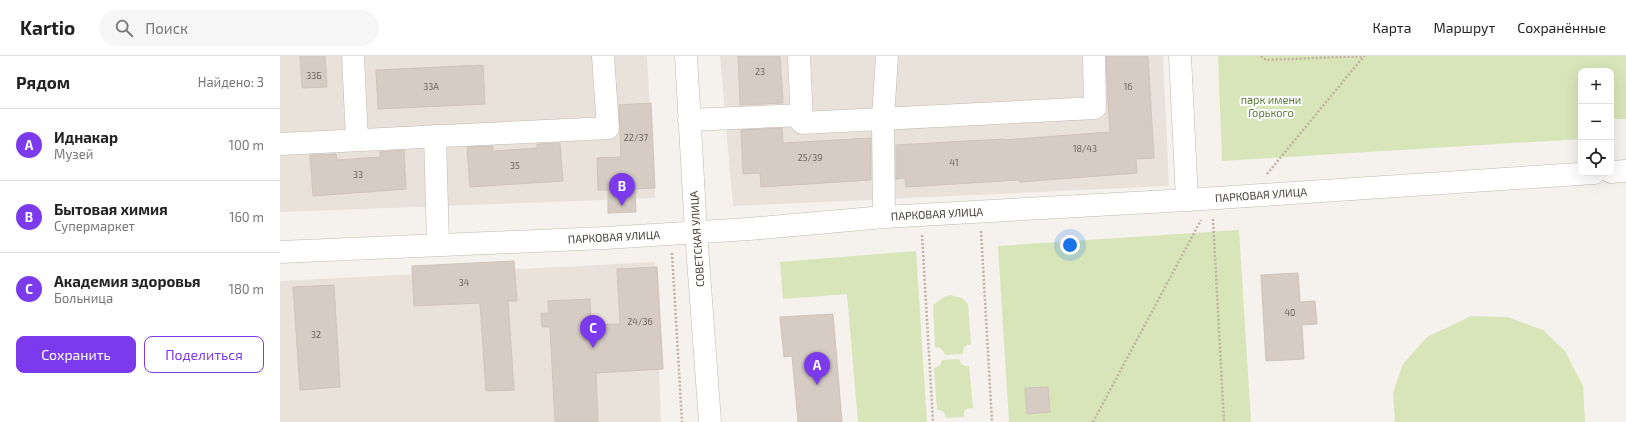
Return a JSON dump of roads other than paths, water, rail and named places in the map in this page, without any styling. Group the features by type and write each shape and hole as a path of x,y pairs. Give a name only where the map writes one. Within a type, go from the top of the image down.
{"street":[{"path":"353,56 357,140"},
{"path":"280,144 608,128 603,56"},
{"name":"СОВЕТСКАЯ УЛИЦА","path":"686,56 696,232 710,422"},
{"path":"798,56 802,123 1095,108 1094,56"},
{"path":"884,217 883,118 887,56"},
{"path":"1180,56 1187,200"},
{"path":"689,120 802,115"},
{"path":"435,136 438,244"},
{"path":"1614,172 1626,171"},
{"name":"ПАРКОВАЯ УЛИЦА","path":"280,252 670,234 749,229 884,217 1187,200 1578,174"}],"place":[{"name":"Бытовая химия","path":"622,206"},
{"name":"Академия здоровья","path":"593,348"},
{"name":"Иднакар","path":"817,385"}],"park label":[{"name":"парк имени Горького","path":"1271,106"}]}
